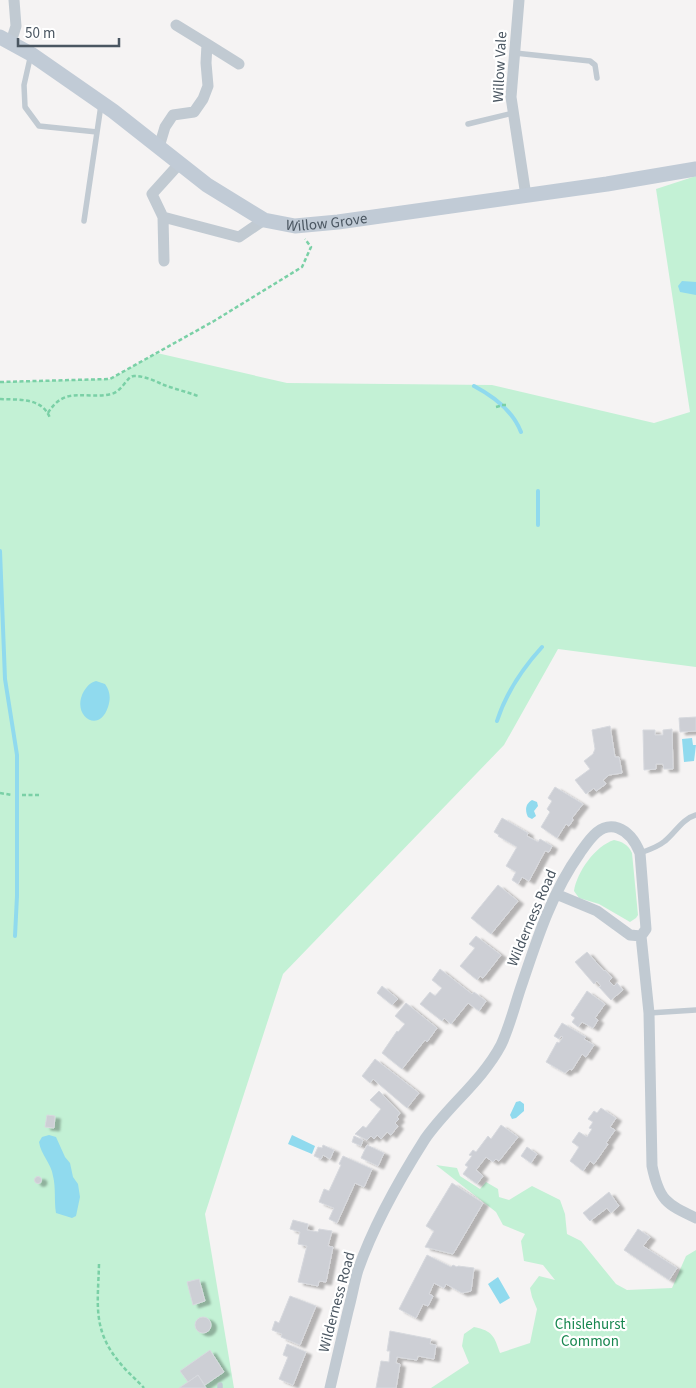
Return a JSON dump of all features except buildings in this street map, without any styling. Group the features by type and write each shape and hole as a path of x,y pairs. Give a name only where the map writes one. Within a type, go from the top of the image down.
{"street":[{"path":"5,39 16,26 14,0"},
{"name":"Willow Vale","path":"519,0 511,97 526,196"},
{"path":"176,25 239,64"},
{"name":"Willow Grove","path":"5,39 31,54 101,103 207,185 264,220 295,226 338,222 526,196 696,169"},
{"path":"159,147 165,127 173,115 194,112 203,99 208,86 207,44"},
{"path":"164,260 163,217 152,194 180,163"},
{"path":"163,217 239,237 264,220"},
{"name":"Wilderness Road","path":"330,1388 358,1271 373,1232 393,1192 426,1138 490,1062 501,1044 533,949 569,868 585,845 601,830 611,827 621,830 632,840 640,853"},
{"path":"640,853 646,929 641,936 648,1013 652,1166 655,1182 662,1196 674,1207 696,1218"},
{"path":"556,894 597,911 630,935 641,936"}],"lane":[{"path":"515,53 590,60 595,65 596,78"},
{"path":"31,54 24,85 25,107 39,126 97,132"},
{"path":"84,221 101,103"},
{"path":"468,124 513,113"},
{"path":"640,853 664,842 679,826 696,815"},
{"path":"648,1013 696,1010"}],"path":[{"path":"0,382 110,379 214,321 302,267 311,247 295,226"},
{"path":"48,413 58,399 70,395 109,395 116,393 129,379 135,376 150,379 198,396"},
{"path":"0,399 33,401 48,413 50,418"},
{"path":"496,407 503,405"},
{"path":"0,793 12,795"},
{"path":"22,795 40,794"},
{"path":"99,1264 98,1316 102,1334 119,1362 144,1388"}],"green space":[{"path":"696,176 696,667 558,649 504,745 283,974 205,1214 234,1388 0,1388 0,382 110,379 157,353 287,383 492,385 654,423 690,412 656,189"},
{"path":"614,840 629,847 632,853 638,915 630,922 599,904 579,898 574,891 579,876 588,861 600,848"},
{"name":"Chislehurst Common","path":"436,1165 457,1168 460,1176 480,1189 486,1182 498,1189 499,1197 509,1200 532,1186 560,1200 565,1214 567,1234 581,1241 616,1284 627,1290 672,1288 686,1256 696,1250 696,1388 431,1388 469,1363 462,1346 464,1334 474,1327 485,1330 492,1335 500,1353 530,1343 537,1309 530,1288 539,1276 555,1280 543,1265 524,1261 521,1241 525,1234 503,1225 496,1212"}],"water":[{"path":"682,281 696,282 696,295 680,292 678,286"},
{"path":"96,681 105,684 109,692 110,701 104,715 98,720 93,721 83,714 81,700 87,687"},
{"path":"692,738 693,745 696,745 694,761 684,762 682,739"},
{"path":"532,800 537,802 538,806 534,811 536,816 532,819 528,817 526,810"},
{"path":"520,1101 524,1104 524,1111 512,1119 510,1115 516,1102"},
{"path":"49,1135 56,1137 65,1157 70,1163 73,1177 78,1184 80,1197 76,1216 72,1218 56,1213 52,1171 39,1142 42,1137"},
{"path":"292,1135 315,1146 312,1154 288,1144"},
{"path":"498,1277 510,1298 500,1304 488,1284"}],"waterway":[{"path":"474,386 502,405 513,417 521,432"},
{"path":"538,491 538,525"},
{"path":"0,551 5,679 17,755 17,896 15,936"},
{"path":"497,721 515,682 542,647"}]}
